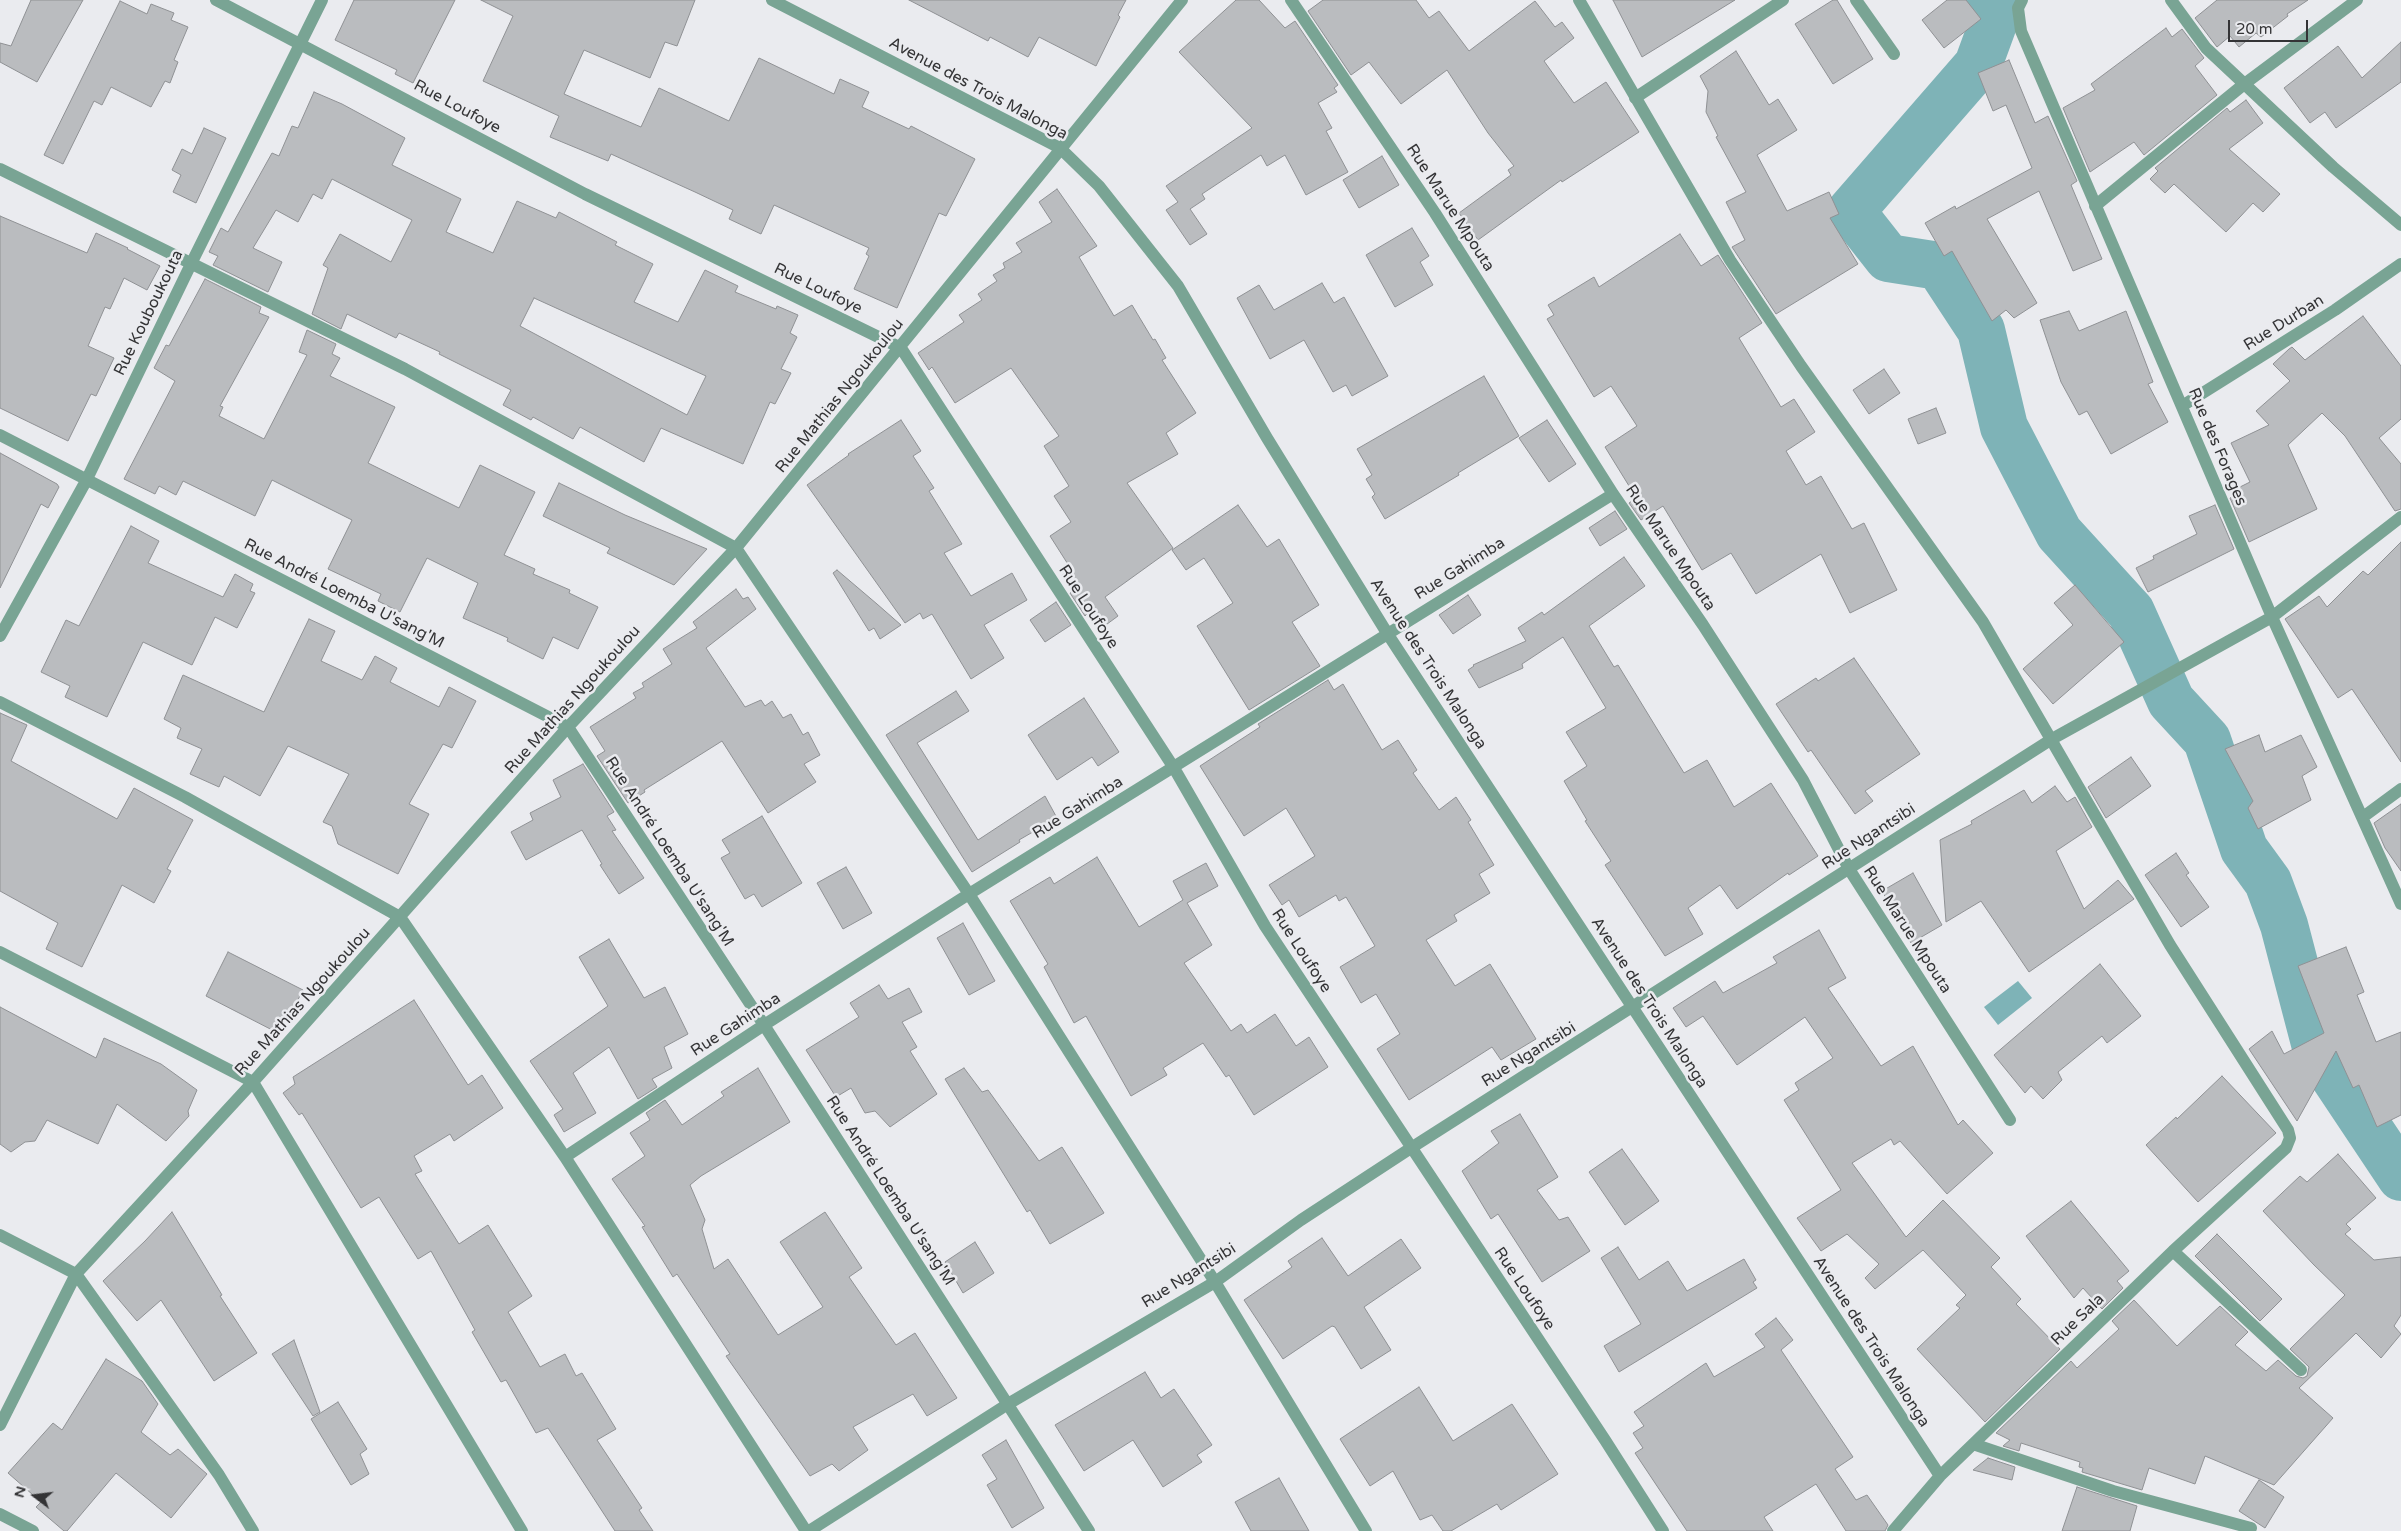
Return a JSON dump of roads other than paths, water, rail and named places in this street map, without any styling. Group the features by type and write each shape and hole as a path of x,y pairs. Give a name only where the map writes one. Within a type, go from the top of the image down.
{"street":[{"name":"Rue Loufoye","path":"216,0 586,194 901,348 1174,768 1265,926 1605,1440 1663,1531"},
{"name":"Rue Kouboukouta","path":"0,636 86,481 322,0"},
{"name":"Avenue des Trois Malonga","path":"772,0 1060,148 1099,186 1178,286 1267,438 1387,633 1940,1476"},
{"name":"Rue Mathias Ngoukoulou","path":"0,1425 76,1274 253,1082 568,727 736,548 901,348 1060,148 1182,0"},
{"name":"Rue Marue Mpouta","path":"1291,0 1435,213 1613,494 1702,625 1803,780 1849,869 2010,1120"},
{"path":"1579,0 1730,260 1801,366 1983,622 2052,739"},
{"path":"1635,98 1783,0"},
{"path":"1856,0 1894,54"},
{"name":"Rue des Forages","path":"2022,0 2018,8 2021,31 2272,617 2401,904"},
{"path":"2171,0 2206,48 2244,85 2401,225"},
{"path":"2095,206 2244,85 2357,0"},
{"path":"0,169 405,369 736,548 969,894 1215,1282 1366,1531"},
{"name":"Rue Durban","path":"2182,406 2335,310 2401,264"},
{"name":"Rue André Loemba U'sang'M","path":"0,435 86,481 568,727 764,1025 1089,1531"},
{"name":"Rue Gahimba","path":"565,1157 764,1025 969,894 1613,494"},
{"name":"Rue Ngantsibi","path":"808,1531 1008,1404 1215,1282 1301,1220 1411,1148 1633,1009 2052,739 2272,617 2401,517"},
{"path":"0,702 185,797 400,917 565,1157 808,1531"},
{"name":"Rue Sala","path":"1893,1531 1940,1476 2173,1251 2286,1148 2290,1138 2288,1130 2170,945 2052,739"},
{"path":"2363,817 2401,789"},
{"path":"0,952 253,1082 522,1531"},
{"path":"0,1235 76,1274 219,1475 253,1531"},
{"path":"2173,1251 2301,1370"},
{"path":"1973,1444 2113,1491 2251,1528"},
{"path":"0,1514 32,1531"}],"water":[{"path":"2018,981 2032,998 1998,1025 1984,1007"}],"waterway":[{"path":"1989,0 1997,13 1978,65 1851,211 1888,258 1939,266 1981,330 2004,427 2059,533 2131,612 2171,701 2207,740 2244,849 2268,882 2284,925 2317,1051 2401,1177"}]}
